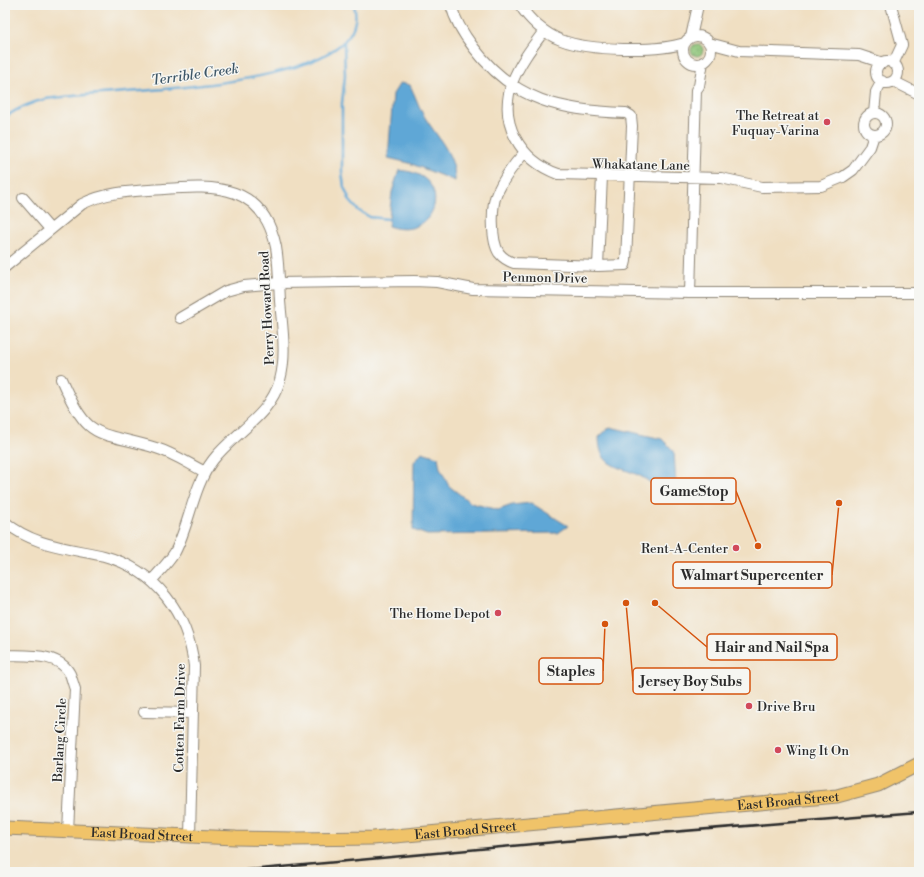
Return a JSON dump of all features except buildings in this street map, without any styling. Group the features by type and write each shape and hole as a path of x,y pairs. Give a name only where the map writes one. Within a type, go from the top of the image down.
{"main road":[{"name":"East Broad Street","path":"5,828 296,839 373,838 812,799 863,790 892,778 919,764"}],"street":[{"path":"451,5 458,24 471,44 494,71 511,85 524,92 568,108 629,114 632,120 625,265 598,266 514,264 505,259 498,252 494,242 493,226 496,193 515,162 524,152"},
{"path":"520,5 530,18 544,31 562,40 580,45 656,49 688,40 706,40 739,51 859,54 891,66 904,79 919,88"},
{"path":"891,5 902,45 891,66"},
{"path":"696,90 693,86 693,68 684,51 698,7"},
{"path":"690,293 696,90 699,86 706,59 711,49 706,40 698,7"},
{"name":"Whakatane Lane","path":"544,31 522,64 511,85 508,116 512,130 524,152 538,165 558,174 728,179 762,187 821,186 843,177 853,170 870,148 874,135"},
{"path":"656,49 697,63 706,59 733,54 739,51"},
{"path":"852,55 873,68 879,77 887,83 893,81 897,77 891,66"},
{"path":"874,113 880,65 891,66"},
{"path":"893,81 919,94"},
{"path":"874,113 882,115 886,124 884,131 874,135 868,132 864,123 867,117 874,113"},
{"path":"598,266 602,176"},
{"name":"Perry Howard Road","path":"5,267 82,204 103,195 192,186 224,188 247,199 265,219 276,248 284,354 280,380 275,393 266,408 222,450 205,472 175,551 152,580"},
{"path":"23,198 50,229"},
{"name":"Penmon Drive","path":"180,318 226,291 244,286 279,283 414,281 437,282 473,289 690,293 919,293"},
{"path":"61,380 78,414 94,431 112,438 157,448 205,472"},
{"name":"Cotten Farm Drive","path":"5,522 13,529 40,542 118,561 130,566 152,580 172,601 190,638 194,666 190,836"},
{"name":"Barlang Circle","path":"5,655 49,658 62,664 70,674 75,689 68,831"},
{"path":"144,712 192,713"}],"green space":[{"path":"695,44 699,44 703,50 699,56 695,56 691,52 691,48"}],"water":[{"path":"400,83 410,85 423,114 444,145 452,162 455,181 409,163 388,158 393,94"},
{"path":"399,170 414,173 426,180 433,189 435,200 432,210 426,220 417,226 404,229 388,226 392,192"},
{"path":"610,427 662,439 674,451 676,485 670,492 662,492 642,477 618,468 607,461 602,455 599,437"},
{"path":"422,452 438,457 440,468 449,486 471,503 498,510 512,505 531,503 568,526 558,533 427,535 413,530 414,462"}],"waterway":[{"name":"Terrible Creek","path":"5,117 25,106 46,99 228,82 281,71 323,56 350,34 354,5"},
{"path":"344,42 345,76 342,103 342,172 344,187 350,201 359,211 370,217 388,219"}],"railway":[{"path":"226,872 622,836 919,812"}],"place":[{"name":"The Retreat at Fuquay-Varina","path":"827,122"},
{"name":"Walmart Supercenter","path":"839,503"},
{"name":"GameStop","path":"758,546"},
{"name":"Rent-A-Center","path":"736,548"},
{"name":"Jersey Boy Subs","path":"626,603"},
{"name":"Hair and Nail Spa","path":"655,603"},
{"name":"The Home Depot","path":"498,613"},
{"name":"Staples","path":"605,624"},
{"name":"Drive Bru","path":"749,706"},
{"name":"Wing It On","path":"778,750"}]}
